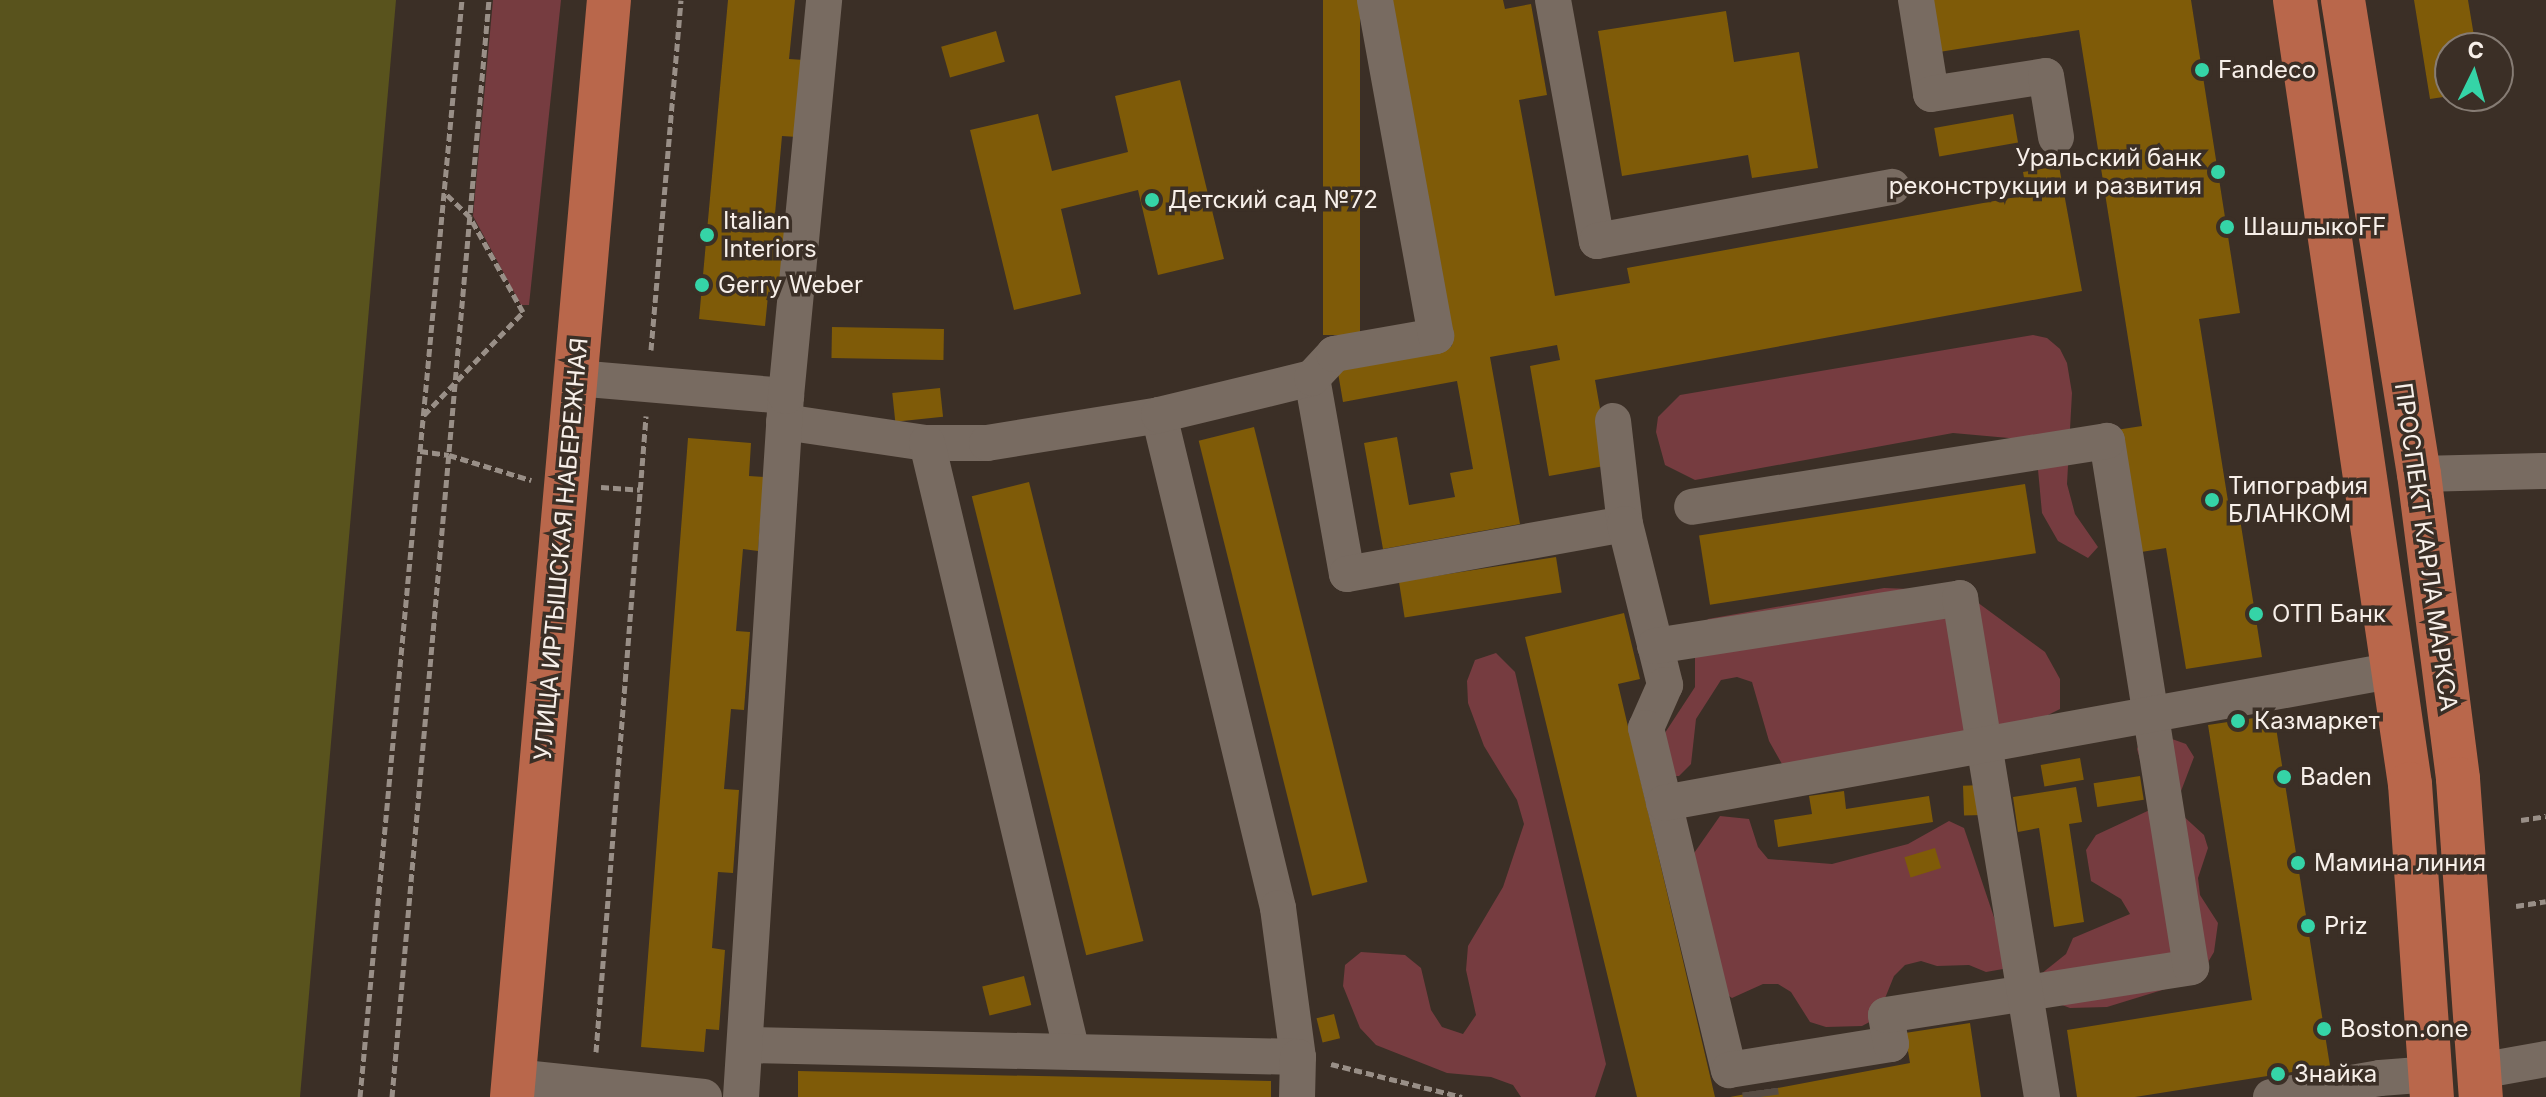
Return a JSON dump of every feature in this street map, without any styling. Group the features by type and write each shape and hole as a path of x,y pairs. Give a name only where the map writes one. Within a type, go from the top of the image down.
{"main road":[{"name":"УЛИЦА ИРТЫШСКАЯ НАБЕРЕЖНАЯ","path":"513,1087 609,0"},
{"name":"ПРОСПЕКТ КАРЛА МАРКСА","path":"2295,0 2410,784 2432,1085"},
{"name":"ПРОСПЕКТ КАРЛА МАРКСА","path":"2343,0 2419,474 2458,779 2480,1084"},
{"path":"2395,670 2443,665"},
{"path":"2410,784 2458,779"}],"lane":[{"path":"741,1097 785,409 824,0"},
{"path":"576,378 648,385 785,409 927,443 987,443 1159,415 1312,378 1334,354 1436,336 1375,0"},
{"path":"1553,0 1597,241 1892,187"},
{"path":"1916,0 1931,94 2046,76 2056,137"},
{"path":"1312,378 1347,574 1625,524"},
{"path":"1159,415 1278,908 1298,1057 1297,1097"},
{"path":"1613,421 1625,524 1665,685 1646,728 1729,1070 1758,1078 1891,1044 1886,1015 2191,967 2107,441 1692,507"},
{"path":"927,443 1072,1052"},
{"path":"2419,474 2546,471"},
{"path":"1655,646 1960,598 2042,1097"},
{"path":"1664,803 2395,670"},
{"path":"745,1045 1298,1057"},
{"path":"2480,1084 2546,1059"},
{"path":"2271,1097 2432,1085"},
{"path":"513,1087 594,1086 704,1097"}],"path":[{"path":"360,1097 462,0"},
{"path":"392,1097 489,0"},
{"path":"594,1086 681,0"},
{"path":"423,415 455,386 523,312 470,217 444,192"},
{"path":"420,451 449,455 531,480"},
{"path":"2521,820 2546,816"},
{"path":"2516,906 2546,901"},
{"path":"1298,1057 1462,1097"}],"shaded area":[{"path":"0,0 396,0 300,1097 0,1097"},
{"path":"493,0 561,0 529,305 521,305 473,216"},
{"path":"2033,335 2047,338 2060,349 2067,363 2072,393 2067,484 2075,514 2098,547 2088,558 2058,541 2042,513 2036,448 2020,439 1953,433 1695,480 1665,465 1656,432 1658,417 1680,395"},
{"path":"1884,588 1962,591 2045,652 2060,679 2060,709 2032,723 1782,764 1769,741 1752,682 1737,677 1721,680 1696,719 1691,764 1679,776 1664,776 1657,745 1695,687 1695,640 1708,619"},
{"path":"1496,653 1515,672 1606,1064 1595,1097 1521,1097 1513,1085 1491,1077 1447,1073 1376,1045 1360,1028 1343,986 1345,965 1361,952 1405,955 1421,968 1431,1010 1442,1027 1463,1034 1476,1015 1466,970 1468,946 1503,887 1524,824 1517,800 1484,746 1468,703 1467,681 1475,660"},
{"path":"2158,734 2186,744 2194,757 2178,799 2181,814 2204,835 2208,848 2198,878 2200,895 2218,923 2214,952 2198,979 2107,1007 2070,1008 2054,1002 2041,974 2066,954 2073,938 2130,914 2121,899 2091,881 2086,850 2096,835 2154,808 2137,749 2143,735"},
{"path":"1720,816 1749,819 1758,847 1768,859 1832,864 1908,844 1949,821 1964,828 2006,953 2003,969 1986,972 1969,965 1937,966 1921,961 1905,965 1894,976 1877,1018 1862,1026 1826,1027 1810,1022 1791,992 1778,984 1763,984 1732,998 1717,988 1692,856"}],"building":[{"path":"728,0 795,0 789,59 804,60 797,137 782,136 775,214 790,216 783,297 768,296 765,326 699,319"},
{"path":"1323,0 1360,0 1360,335 1323,335"},
{"path":"1389,0 1503,0 1505,9 1531,4 1547,95 1519,100 1555,296 1630,283 1627,268 2027,195 2023,172 2059,166 2082,291 1595,380 1610,465 1549,476 1530,366 1560,360 1557,345 1490,357 1520,524 1383,549 1364,443 1397,437 1409,505 1455,497 1450,473 1473,469 1457,381 1343,402 1337,367 1452,346"},
{"path":"1931,0 2191,0 2240,313 2199,319 2231,520 2240,519 2262,657 2186,669 2166,548 2135,553 2116,430 2142,426 2079,30 1939,52"},
{"path":"2414,0 2468,0 2473,32 2434,32 2434,98 2430,99"},
{"path":"1726,11 1734,62 1799,52 1818,168 1752,178 1748,155 1622,176 1598,31"},
{"path":"996,31 1005,62 950,77 941,47"},
{"path":"1180,80 1224,259 1158,275 1138,190 1061,209 1081,294 1014,310 970,130 1038,114 1052,171 1128,152 1115,96"},
{"path":"2013,114 2018,143 1939,156 1934,128"},
{"path":"832,327 944,329 943,360 831,358"},
{"path":"940,388 943,417 895,422 892,393"},
{"path":"1254,427 1367,882 1312,896 1199,441"},
{"path":"688,438 751,443 749,476 764,477 758,551 743,549 736,631 750,632 744,710 731,709 724,789 739,790 733,873 718,872 712,948 725,950 719,1030 706,1029 704,1052 641,1047"},
{"path":"1029,482 1143,941 1086,955 972,496"},
{"path":"2025,484 2036,553 1710,605 1699,536"},
{"path":"1556,557 1562,593 1405,617 1399,582"},
{"path":"1624,613 1640,679 1618,684 1715,1097 1637,1097 1525,637"},
{"path":"2274,715 2330,1066 2135,1097 2077,1097 2067,1030 2252,1000 2208,725"},
{"path":"2080,758 2084,780 2044,787 2041,765"},
{"path":"2140,776 2144,800 2097,807 2094,783"},
{"path":"1981,785 1982,815 1964,816 1963,786"},
{"path":"2076,787 2082,822 2069,824 2084,922 2054,927 2039,828 2018,832 2013,797"},
{"path":"1844,791 1846,809 1929,796 1933,822 1778,847 1774,820 1812,814 1809,796"},
{"path":"1935,848 1941,868 1911,877 1904,857"},
{"path":"1024,976 1031,1005 990,1016 982,986"},
{"path":"1334,1014 1340,1038 1323,1043 1317,1018"},
{"path":"1970,1023 1981,1097 1730,1097 1910,1063 1905,1033"},
{"path":"798,1071 1271,1081 1271,1097 798,1097"}],"tunnel":[{"path":"1760,1090 1761,1097"}],"place":[{"name":"Fandeco","path":"2202,70"},
{"name":"Уральский банк реконструкции и развития","path":"2218,172"},
{"name":"Детский сад №72","path":"1152,200"},
{"name":"ШашлыкoFF","path":"2227,227"},
{"name":"Italian Interiors","path":"707,235"},
{"name":"Gerry Weber","path":"702,285"},
{"name":"Типография БЛАНКОМ","path":"2212,500"},
{"name":"ОТП Банк","path":"2256,614"},
{"name":"Казмаркет","path":"2238,721"},
{"name":"Baden","path":"2284,777"},
{"name":"Мамина линия","path":"2298,863"},
{"name":"Priz","path":"2308,926"},
{"name":"Boston.one","path":"2324,1029"},
{"name":"Знайка","path":"2278,1074"}]}
